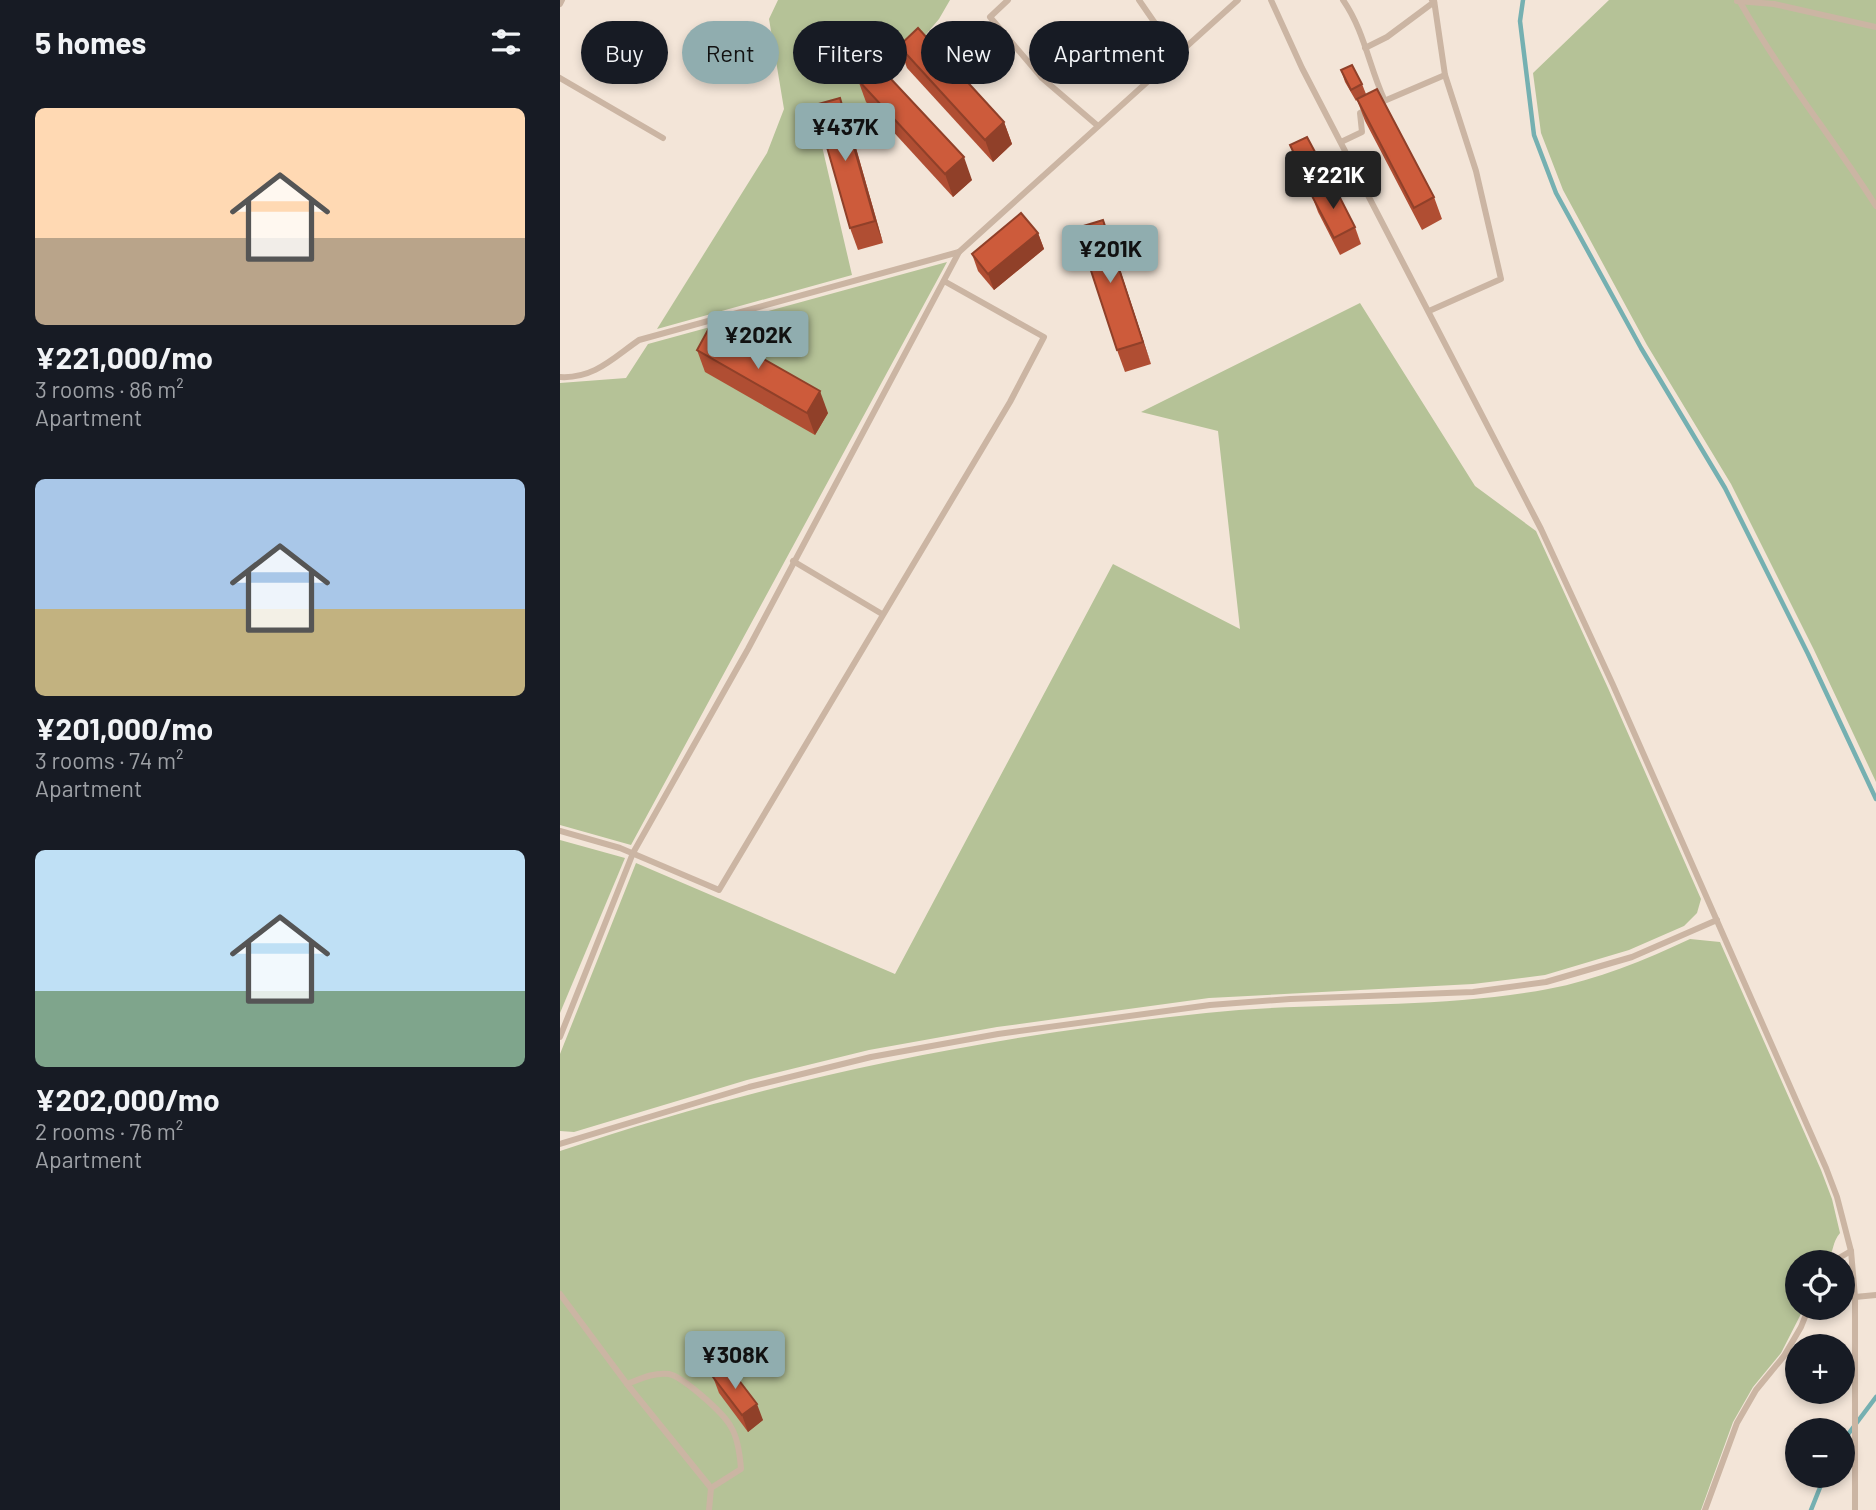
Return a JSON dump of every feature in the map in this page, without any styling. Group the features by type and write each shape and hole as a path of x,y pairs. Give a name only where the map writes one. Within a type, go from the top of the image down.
{"lane":[{"path":"1008,0 989,17 1042,78 1098,126"},
{"path":"1139,0 1154,21"},
{"path":"1189,44 1238,0"},
{"path":"1271,0 1302,68 1541,529 1826,1168 1837,1197 1851,1250"},
{"path":"1343,0 1359,26 1372,74 1384,99"},
{"path":"1366,48 1387,37 1433,1 1445,75 1476,171 1501,279 1429,311"},
{"path":"1738,1 1774,4 1876,27"},
{"path":"1738,1 1764,44 1844,156 1876,206"},
{"path":"1341,142 1362,132 1360,113 1384,99 1445,75"},
{"path":"560,78 663,138"},
{"path":"560,1037 633,853 748,649 959,252 1145,84"},
{"path":"560,377 576,376 600,368 639,340 959,252"},
{"path":"560,831 633,853 719,890 1010,402 1044,337 944,281"},
{"path":"793,561 882,614"},
{"path":"560,1144 763,1084 870,1057 998,1034 1210,1005 1473,992 1546,982 1632,957 1717,920"},
{"path":"560,1294 626,1384 712,1488 709,1510"},
{"path":"1855,1297 1876,1295"},
{"path":"1705,1510 1737,1423 1756,1390 1784,1356 1804,1320"},
{"path":"1854,1510 1855,1320"},
{"path":"626,1384 653,1375 675,1376 708,1402 731,1427 741,1469 712,1488"}],"green space":[{"path":"778,0 950,0 937,21 921,21 921,40 907,57 907,21 793,21 793,84 884,84 853,121 818,129 852,275 657,329 767,153 784,109 779,79 779,21 769,19"},
{"path":"1609,0 1876,0 1876,782 1731,484 1647,345 1563,190 1541,133 1533,73"},
{"path":"947,262 631,845 560,825 560,383 626,378 648,344"},
{"path":"1360,303 1475,486 1536,531 1701,899 1697,913 1684,926 1629,950 1545,975 1473,984 1209,998 997,1027 869,1050 747,1080 574,1132 560,1131 560,1054 636,863 895,974 1113,564 1240,629 1218,431 1141,412"},
{"path":"560,840 625,858 560,1013"},
{"path":"1690,939 1720,942 1821,1170 1832,1199 1840,1233 1833,1250 1785,1250 1785,1320 1798,1320 1791,1334 1785,1334 1785,1345 1781,1353 1753,1387 1733,1422 1701,1510 560,1510 560,1151 718,1103 798,1082 960,1048 1042,1034 1206,1013 1420,1003 1506,996 1585,980 1638,962"}],"building":[{"path":"918,28 921,31 921,70 907,55 907,38"},
{"path":"1352,65 1362,84 1351,90 1341,70"},
{"path":"862,84 896,84 964,157 945,174"},
{"path":"934,84 969,84 1004,122 985,140"},
{"path":"1377,89 1434,197 1414,208 1357,99"},
{"path":"840,98 875,221 850,228 815,105"},
{"path":"1307,137 1322,165 1298,177 1293,168 1299,164 1290,145"},
{"path":"1333,184 1355,227 1334,238 1312,196"},
{"path":"1021,213 1038,233 988,274 972,254"},
{"path":"1103,220 1143,342 1117,350 1077,228"},
{"path":"709,328 820,391 807,413 697,350"},
{"path":"728,1366 757,1404 742,1415 713,1377"}],"waterway":[{"path":"1523,0 1520,21 1534,135 1556,193 1641,348 1725,488 1808,654 1876,799"},
{"path":"1855,1425 1876,1397"},
{"path":"1811,1510 1820,1488"}]}
